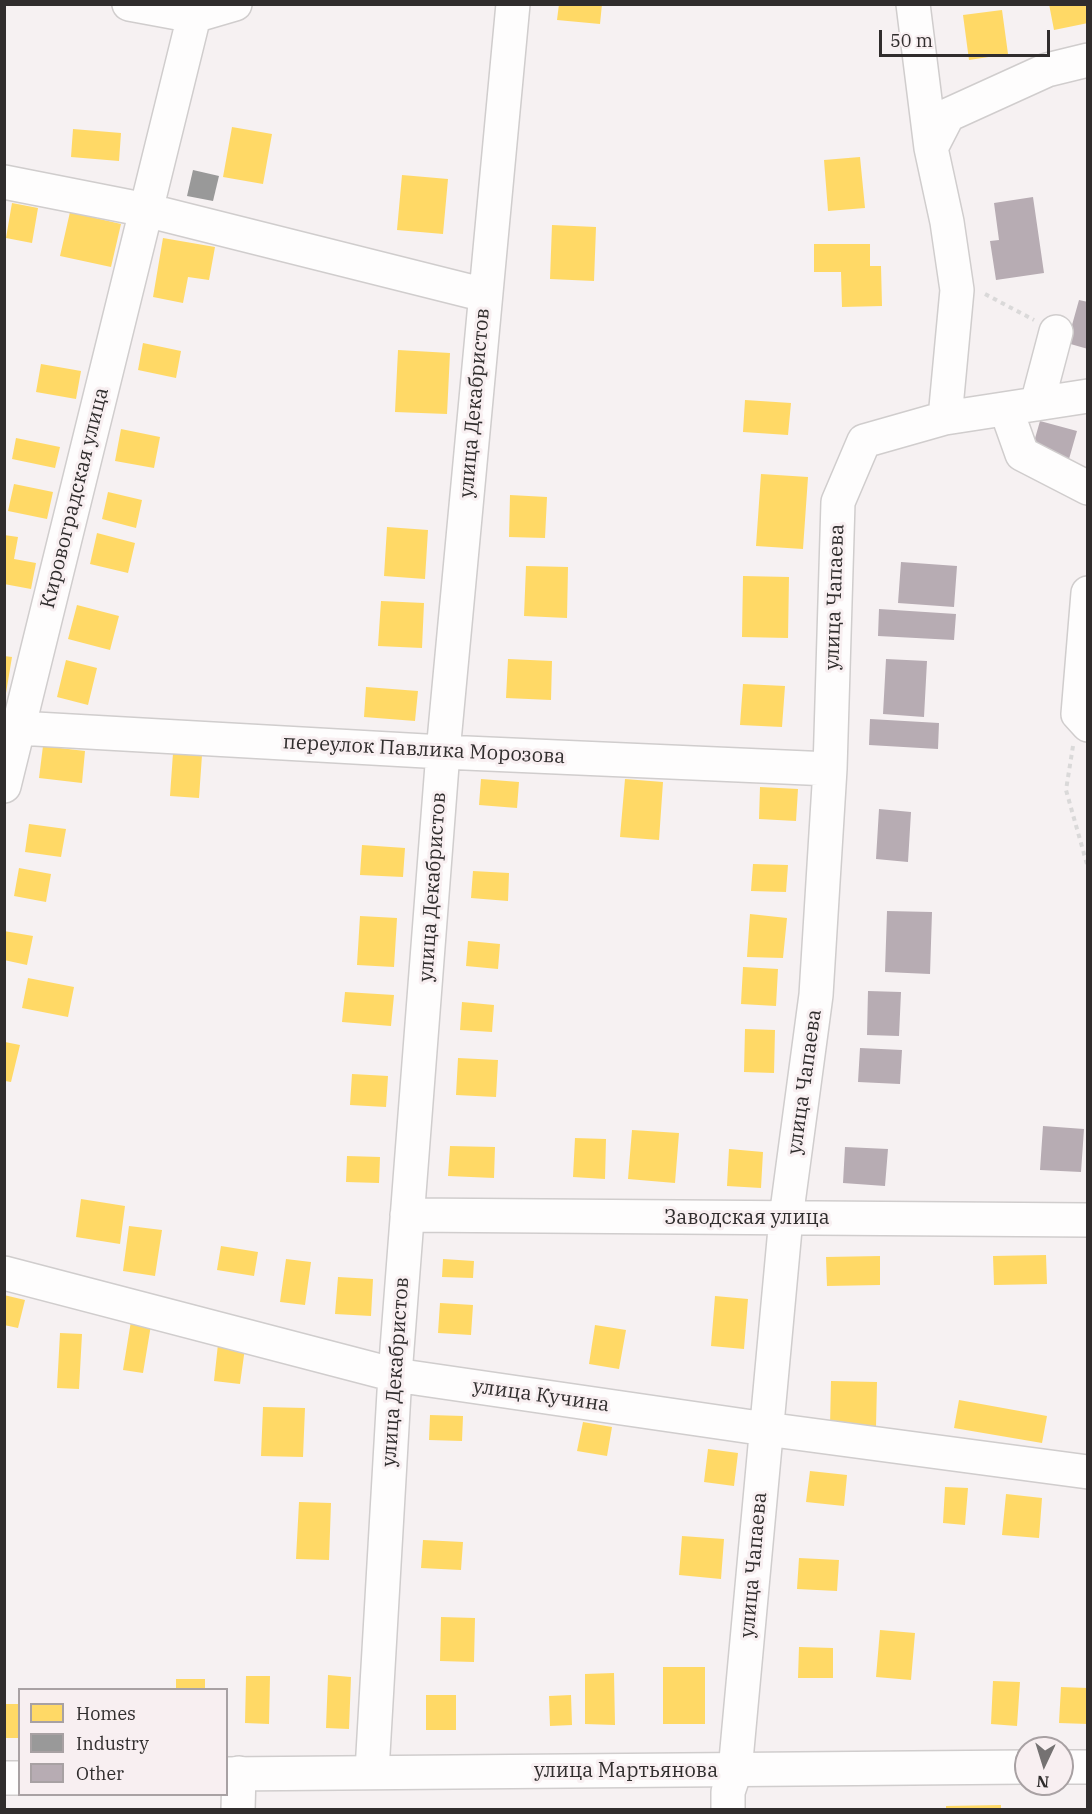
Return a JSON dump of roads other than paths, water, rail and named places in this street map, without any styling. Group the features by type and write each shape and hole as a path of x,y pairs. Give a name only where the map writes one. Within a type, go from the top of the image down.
{"street":[{"path":"129,4 193,10 235,4"},
{"name":"улица Декабристов","path":"372,1771 395,1375 443,752 513,4"},
{"path":"913,4 932,148 957,290 945,418"},
{"name":"Кировоградская улица","path":"4,786 193,10"},
{"path":"932,148 948,115 1047,70 1088,60"},
{"path":"4,182 146,210 485,295"},
{"path":"1056,332 1022,406 1022,454 1088,488"},
{"name":"улица Чапаева","path":"728,1809 728,1792 735,1772 786,1218 816,995 830,769 838,502 864,441 945,418 1088,396"},
{"path":"1085,722 1078,714 1088,593"},
{"name":"переулок Павлика Морозова","path":"18,728 443,752 830,769"},
{"name":"Заводская улица","path":"407,1215 1088,1220"},
{"name":"улица Кучина","path":"4,1274 395,1375 766,1429 1088,1472"},
{"name":"улица Мартьянова","path":"233,1773 735,1772 1014,1767"},
{"path":"233,1773 238,1809"}]}
